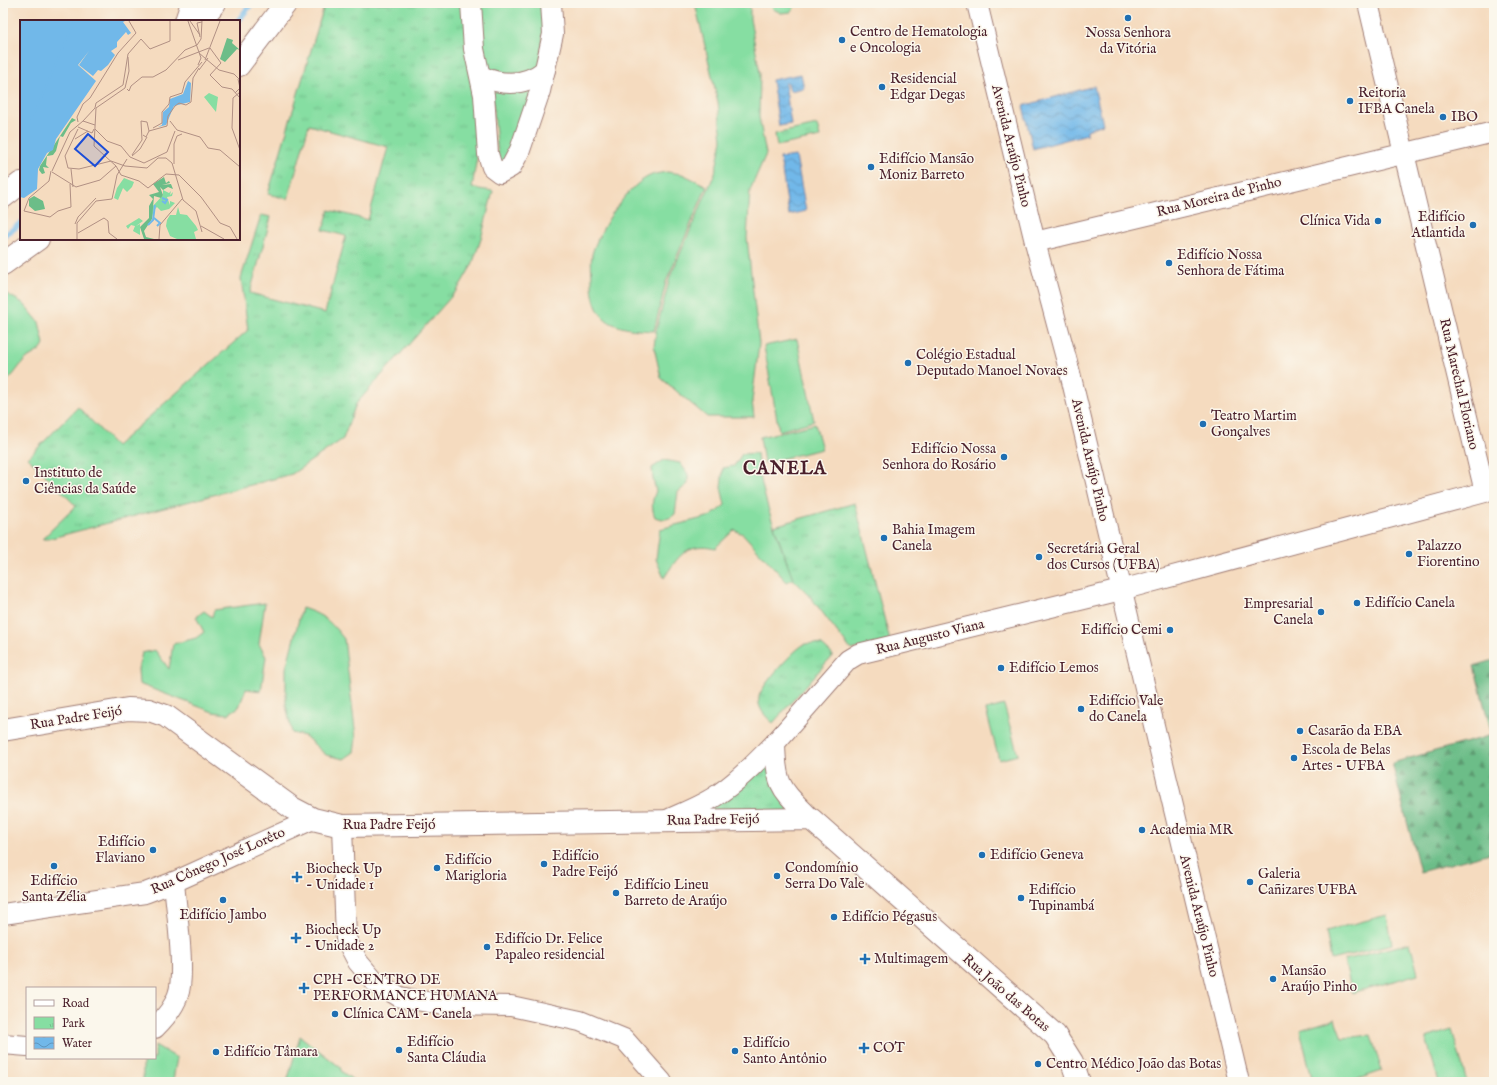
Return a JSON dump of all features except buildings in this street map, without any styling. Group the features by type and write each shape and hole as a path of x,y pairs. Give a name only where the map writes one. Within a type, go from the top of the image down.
{"main road":[{"path":"186,20 192,3"},
{"path":"201,20 215,3"},
{"path":"240,64 286,3"},
{"path":"3,197 20,184"},
{"path":"3,264 37,240"},
{"name":"Rua Padre Feijó","path":"3,730 128,709 149,710 166,716 275,797 313,819 342,826 811,819"},
{"name":"Rua João das Botas","path":"811,819 1055,1035 1072,1062 1079,1082"}],"street":[{"path":"471,3 474,50 488,85 488,154 492,167 500,173 511,167 520,150 540,91 553,34 551,3"},
{"name":"Avenida Araújo Pinho","path":"977,3 1035,242 1070,373 1239,1082"},
{"name":"Rua Marechal Floriano","path":"1121,590 1484,492 1368,3"},
{"path":"488,85 514,84 523,82 545,70"},
{"name":"Rua Moreira de Pinho","path":"1035,242 1404,152 1494,132"},
{"name":"Rua Augusto Viana","path":"665,821 701,805 721,793 749,769 775,743 848,660 858,654 1121,590"},
{"path":"775,743 777,778 783,791 811,819"},
{"name":"Rua Cônego José Lorêto","path":"3,914 145,893 174,882 313,819"},
{"path":"342,826 346,939 358,962 375,982 400,997 444,1005 511,1006 580,1021 624,1039 662,1082"},
{"path":"156,1027 165,1017 178,995 182,974 174,882"},
{"path":"3,1044 26,1046"}],"green space":[{"path":"325,3 465,3 481,131 472,188 493,191 481,239 472,265 458,289 356,404 343,439 292,474 48,539 42,539 76,506 28,458 78,407 116,446 248,330 241,278 261,215 271,217 250,293 325,313 346,236 323,230 329,210 368,220 388,147 309,125 288,199 268,194"},
{"path":"481,3 547,3 539,71 489,76 475,7"},
{"path":"695,3 750,3 750,19 760,73 759,117 766,154 750,190 747,238 759,344 752,401 754,417 707,417 661,378 654,347 656,331 670,277 715,173 722,140 718,102"},
{"path":"771,3 797,3 791,12 781,13 773,9"},
{"path":"540,78 516,149 499,167 492,90"},
{"path":"817,125 820,137 777,146 775,134"},
{"path":"667,172 682,174 707,186 666,282 654,331 621,327 606,320 598,311 594,300 592,287 592,254 602,230 616,207 634,187 654,174"},
{"path":"5,293 23,303 39,322 44,344 38,351 27,358 12,376 3,383 3,294"},
{"path":"797,339 814,421 779,431 764,346"},
{"path":"815,424 822,449 764,463 760,437"},
{"path":"757,453 766,501 793,579 787,582 743,534 734,530 715,548 705,546 697,547 684,552 674,563 664,578 656,559 660,529 711,516 725,505 721,487 723,468 734,466 742,454"},
{"path":"664,460 680,463 688,474 688,484 678,492 675,514 663,519 655,517 653,510 653,501 656,491 652,468"},
{"path":"855,503 890,641 851,650 809,595 793,579 774,526"},
{"path":"265,603 259,644 266,657 261,691 246,689 239,707 228,714 213,712 139,684 138,669 142,653 155,650 169,669 173,644 196,638 204,632 196,617 204,611 212,617 214,610"},
{"path":"302,608 316,613 326,619 344,639 356,738 354,752 344,759 326,755 305,736 292,733 286,705 286,668"},
{"path":"815,643 822,645 833,655 773,723 760,708 759,697 761,692 771,677 800,647 805,644"},
{"path":"1494,660 1494,852 1420,872 1392,763 1492,735 1474,666"},
{"path":"1004,705 1018,755 999,760 986,710"},
{"path":"772,749 802,815 700,809"},
{"path":"1387,915 1392,944 1331,960 1326,931"},
{"path":"1410,943 1418,974 1352,993 1344,960"},
{"path":"1335,1019 1342,1038 1371,1035 1382,1071 1349,1082 1313,1082 1300,1030"},
{"path":"1452,1030 1467,1082 1439,1082 1426,1038"},
{"path":"300,1036 340,1067 342,1072 356,1082 287,1082"},
{"path":"156,1046 177,1058 173,1080 182,1082 143,1082 143,1061 140,1059 156,1059"}],"water":[{"path":"801,74 804,88 790,91 788,83 785,83 791,124 779,126 772,80"},
{"path":"1094,86 1103,124 1087,130 1087,134 1033,149 1023,106"},
{"path":"796,156 806,211 789,215 780,158"}],"waterway":[{"path":"239,20 252,3"},
{"path":"3,237 20,224"}],"place":[{"name":"Nossa Senhora da Vitória","path":"1128,18"},
{"name":"Centro de Hematologia e Oncologia","path":"842,40"},
{"name":"Residencial Edgar Degas","path":"882,87"},
{"name":"Reitoria IFBA Canela","path":"1350,101"},
{"name":"IBO","path":"1443,117"},
{"name":"Edifício Mansão Moniz Barreto","path":"871,167"},
{"name":"Clínica Vida","path":"1378,221"},
{"name":"Edifício Atlantida","path":"1473,225"},
{"name":"Edifício Nossa Senhora de Fátima","path":"1169,263"},
{"name":"Colégio Estadual Deputado Manoel Novaes","path":"908,363"},
{"name":"Teatro Martim Gonçalves","path":"1203,424"},
{"name":"Edifício Nossa Senhora do Rosário","path":"1004,457"},
{"name":"Instituto de Ciências da Saúde","path":"26,481"},
{"name":"Bahia Imagem Canela","path":"884,538"},
{"name":"Palazzo Fiorentino","path":"1409,554"},
{"name":"Secretária Geral dos Cursos (UFBA)","path":"1039,557"},
{"name":"Edifício Canela","path":"1357,603"},
{"name":"Empresarial Canela","path":"1321,612"},
{"name":"Edifício Cemi","path":"1170,630"},
{"name":"Edifício Lemos","path":"1001,668"},
{"name":"Edifício Vale do Canela","path":"1081,709"},
{"name":"Casarão da EBA","path":"1300,731"},
{"name":"Escola de Belas Artes - UFBA","path":"1294,758"},
{"name":"Academia MR","path":"1142,830"},
{"name":"Edifício Flaviano","path":"153,850"},
{"name":"Edifício Geneva","path":"982,855"},
{"name":"Edifício Padre Feijó","path":"544,864"},
{"name":"Edifício Santa Zélia","path":"54,866"},
{"name":"Edifício Marigloria","path":"437,868"},
{"name":"Condomínio Serra Do Vale","path":"777,876"},
{"name":"Biocheck Up - Unidade 1","path":"297,877"},
{"name":"Galeria Cañizares UFBA","path":"1250,882"},
{"name":"Edifício Lineu Barreto de Araújo","path":"616,893"},
{"name":"Edifício Tupinambá","path":"1021,898"},
{"name":"Edifício Jambo","path":"223,900"},
{"name":"Edifício Pégasus","path":"834,917"},
{"name":"Biocheck Up - Unidade 2","path":"296,938"},
{"name":"Edifício Dr. Felice Papaleo residencial","path":"487,947"},
{"name":"Multimagem","path":"865,959"},
{"name":"Mansão Araújo Pinho","path":"1273,979"},
{"name":"CPH -CENTRO DE PERFORMANCE HUMANA","path":"304,988"},
{"name":"Clínica CAM - Canela","path":"335,1014"},
{"name":"COT","path":"864,1048"},
{"name":"Edifício Santa Cláudia","path":"399,1050"},
{"name":"Edifício Santo Antônio","path":"735,1051"},
{"name":"Edifício Tâmara","path":"216,1052"},
{"name":"Centro Médico João das Botas","path":"1038,1064"}],"district":[{"name":"CANELA","path":"785,469"}]}
